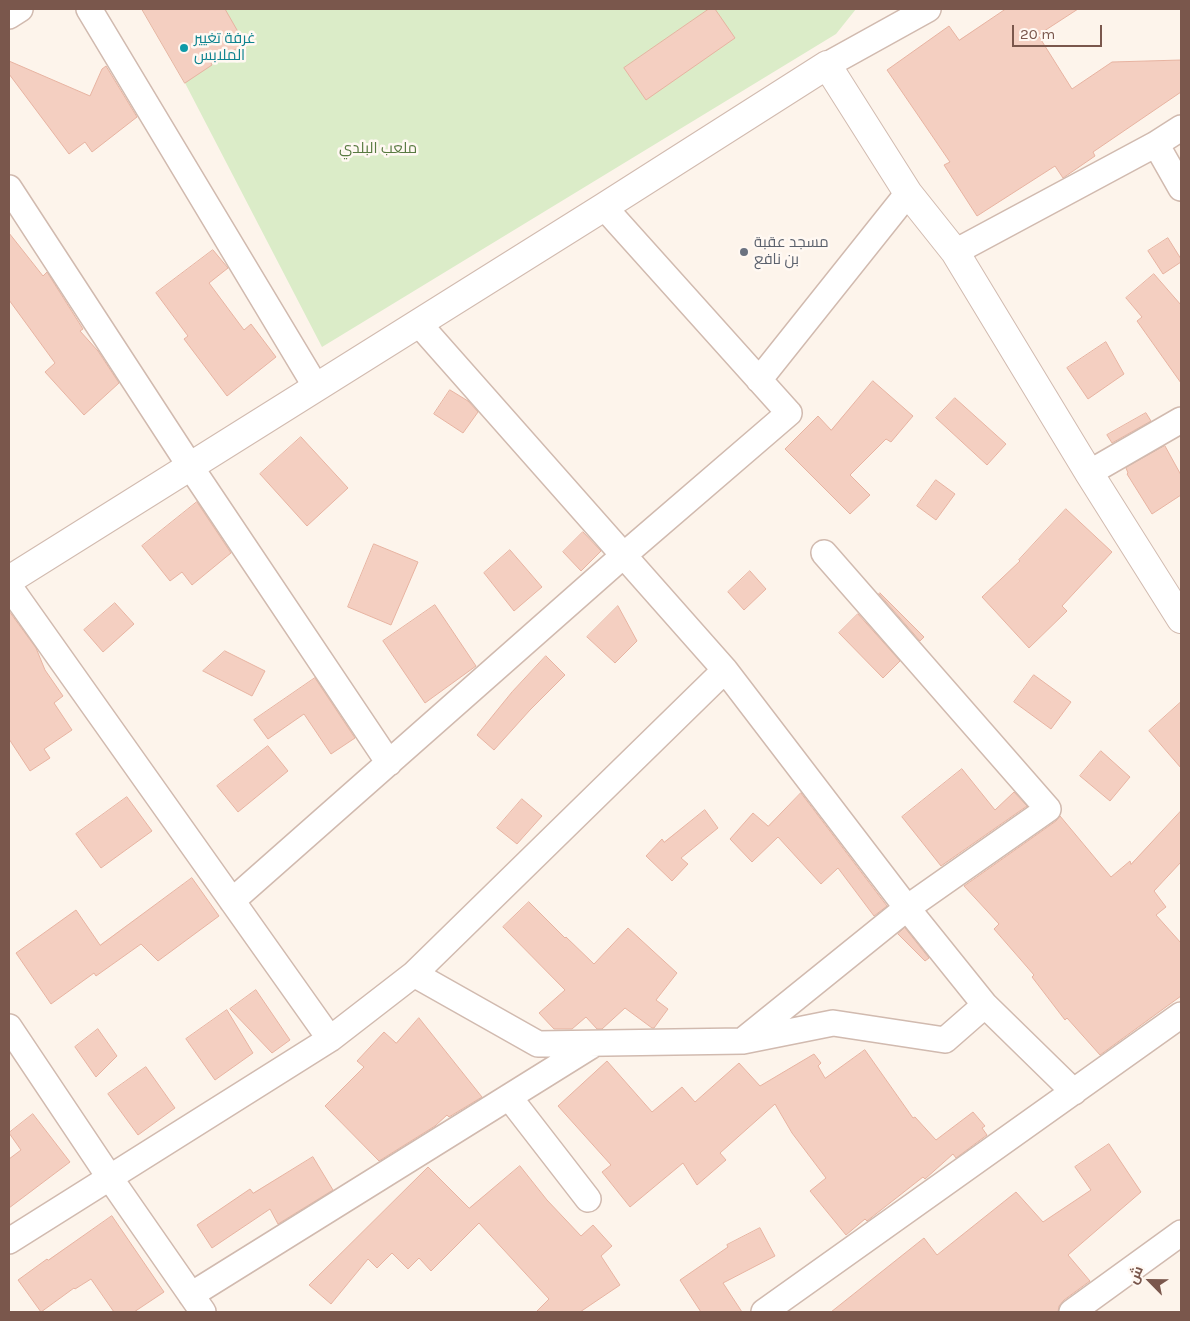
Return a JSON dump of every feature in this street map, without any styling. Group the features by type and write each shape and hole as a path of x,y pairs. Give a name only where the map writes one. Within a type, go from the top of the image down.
{"street":[{"path":"9,16 20,9"},
{"path":"88,9 316,388"},
{"path":"9,580 604,208 827,65 928,9"},
{"path":"827,65 908,193 955,252 1089,473 1181,619"},
{"path":"955,252 1156,144 1181,128"},
{"path":"1156,144 1181,188"},
{"path":"9,188 190,466 389,763"},
{"path":"759,380 908,193"},
{"path":"232,901 624,555 789,413 604,208"},
{"path":"418,324 725,670 907,908 985,1005 1074,1092"},
{"path":"1089,473 1181,420"},
{"path":"743,1041 907,908 1048,809 824,553"},
{"path":"9,586 330,1040"},
{"path":"9,1241 330,1040 414,974 725,670"},
{"path":"414,974 538,1044 743,1041 833,1023 944,1040 985,1005"},
{"path":"764,1312 1181,1015"},
{"path":"9,1027 197,1304 509,1097 595,1043"},
{"path":"509,1097 588,1199"},
{"path":"1072,1312 1181,1233"}],"green space":[{"name":"ملعب البلدي","path":"142,9 856,9 836,34 322,347 185,83"}],"building":[{"path":"142,9 225,9 245,44 211,63 212,65 185,83"},
{"path":"709,9 715,9 735,38 646,100 624,68"},
{"path":"1006,9 1078,9 1038,35 1072,89 1112,62 1181,60 1181,92 1093,152 1095,156 1063,178 1055,166 977,216 944,165 950,162 887,70 949,26 959,40"},
{"path":"9,61 90,96 102,69 106,66 137,117 92,152 85,142 69,154 9,74"},
{"path":"9,233 43,276 47,272 83,329 80,331 98,351 119,383 84,415 45,372 55,363 9,300"},
{"path":"1168,238 1181,262 1163,274 1148,251"},
{"path":"213,250 228,268 209,283 244,330 251,324 276,357 227,396 184,339 188,336 156,293"},
{"path":"1154,274 1181,305 1181,383 1137,321 1142,317 1126,298"},
{"path":"1106,342 1124,374 1088,399 1067,368"},
{"path":"873,381 913,416 891,442 886,439 850,475 870,495 850,514 785,449 818,416 831,430"},
{"path":"450,390 468,401 478,412 463,433 434,414"},
{"path":"955,398 1006,444 987,465 936,418"},
{"path":"1146,413 1151,421 1112,443 1107,435"},
{"path":"301,437 348,488 307,526 260,474"},
{"path":"1165,446 1181,475 1181,495 1152,514 1127,474 1126,468"},
{"path":"936,480 955,494 936,520 917,506"},
{"path":"197,502 231,553 192,585 182,572 170,581 142,546"},
{"path":"1066,509 1112,552 1062,606 1067,611 1029,648 982,597 1020,561"},
{"path":"583,532 601,551 581,571 563,552"},
{"path":"374,544 418,562 391,625 348,607"},
{"path":"510,550 542,587 514,611 484,573"},
{"path":"750,571 766,589 744,610 728,592"},
{"path":"879,594 924,637 920,641"},
{"path":"115,603 134,624 103,652 84,630"},
{"path":"435,605 476,666 425,703 383,641"},
{"path":"618,606 637,641 615,663 587,637"},
{"path":"9,611 36,648 45,670 63,696 54,703 72,730 44,749 50,758 30,771 9,739"},
{"path":"858,614 900,661 883,678 839,633"},
{"path":"225,651 265,671 252,696 203,671"},
{"path":"546,656 565,675 494,750 477,735 512,692"},
{"path":"1034,675 1071,702 1051,729 1014,702"},
{"path":"315,678 355,738 331,754 304,714 268,739 254,720"},
{"path":"1181,702 1181,768 1149,731"},
{"path":"268,746 288,771 238,812 217,786"},
{"path":"1101,751 1130,777 1110,801 1080,776"},
{"path":"962,769 995,810 1014,792 1027,806 941,866 902,817"},
{"path":"801,793 887,906 874,916 838,868 821,884 778,837 752,862 730,839 753,813 768,826"},
{"path":"127,797 152,831 101,868 76,834"},
{"path":"522,799 542,816 517,844 497,828"},
{"path":"705,810 718,828 681,858 688,864 672,881 646,856 662,839 664,842"},
{"path":"1181,811 1181,862 1154,891 1166,907 1156,915 1181,943 1181,996 1100,1055 1067,1018 1065,1020 1032,977 1034,975 994,929 999,924 964,886 1056,821 1060,816 1111,877 1130,861 1131,864"},
{"path":"192,878 219,916 158,961 141,944 96,976 94,973 51,1004 16,953 76,910 100,945"},
{"path":"529,902 594,964 628,928 677,973 656,1000 668,1009 654,1028 625,1008 602,1029 597,1029 586,1017 572,1029 554,1029 539,1013 565,990 503,927"},
{"path":"905,928 929,958 925,961 898,934"},
{"path":"256,990 290,1040 272,1053 230,1009"},
{"path":"227,1010 253,1053 215,1080 186,1039"},
{"path":"419,1018 482,1097 449,1117 447,1115 435,1126 379,1161 325,1106 364,1067 357,1061 384,1032 396,1043"},
{"path":"98,1029 117,1056 96,1077 75,1047"},
{"path":"865,1050 913,1118 915,1117 936,1140 973,1112 985,1126 982,1128 987,1135 956,1158 953,1154 925,1179 923,1177 846,1235 810,1191 826,1178 792,1133 775,1104 720,1153 726,1160 697,1185 683,1163 630,1207 602,1172 611,1165 558,1106 607,1061 652,1112 682,1087 695,1102 739,1063 760,1086 814,1054 821,1063 818,1066 825,1078"},
{"path":"146,1067 175,1108 138,1135 108,1094"},
{"path":"33,1114 70,1162 9,1208 9,1159 21,1150 9,1133"},
{"path":"1109,1144 1141,1192 1068,1255 1090,1281 1064,1300 1059,1306 1058,1312 831,1312 924,1238 937,1255 1016,1192 1043,1222 1091,1190 1075,1167"},
{"path":"313,1157 333,1190 278,1224 270,1209 212,1248 197,1225 250,1189 253,1193"},
{"path":"520,1166 547,1200 581,1236 593,1225 612,1246 601,1256 620,1285 580,1312 536,1312 549,1299 479,1223 431,1271 419,1258 408,1269 392,1253 377,1268 368,1259 331,1304 309,1285 428,1167 469,1208"},
{"path":"112,1216 164,1292 134,1312 114,1312 91,1279 74,1288 41,1312 18,1280"},
{"path":"760,1228 775,1256 723,1283 742,1312 701,1312 680,1280 728,1247 727,1245"}],"place":[{"name":"غرفة تغيير الملابس","path":"184,48"},
{"name":"مسجد عقبة بن نافع","path":"744,252"}]}
